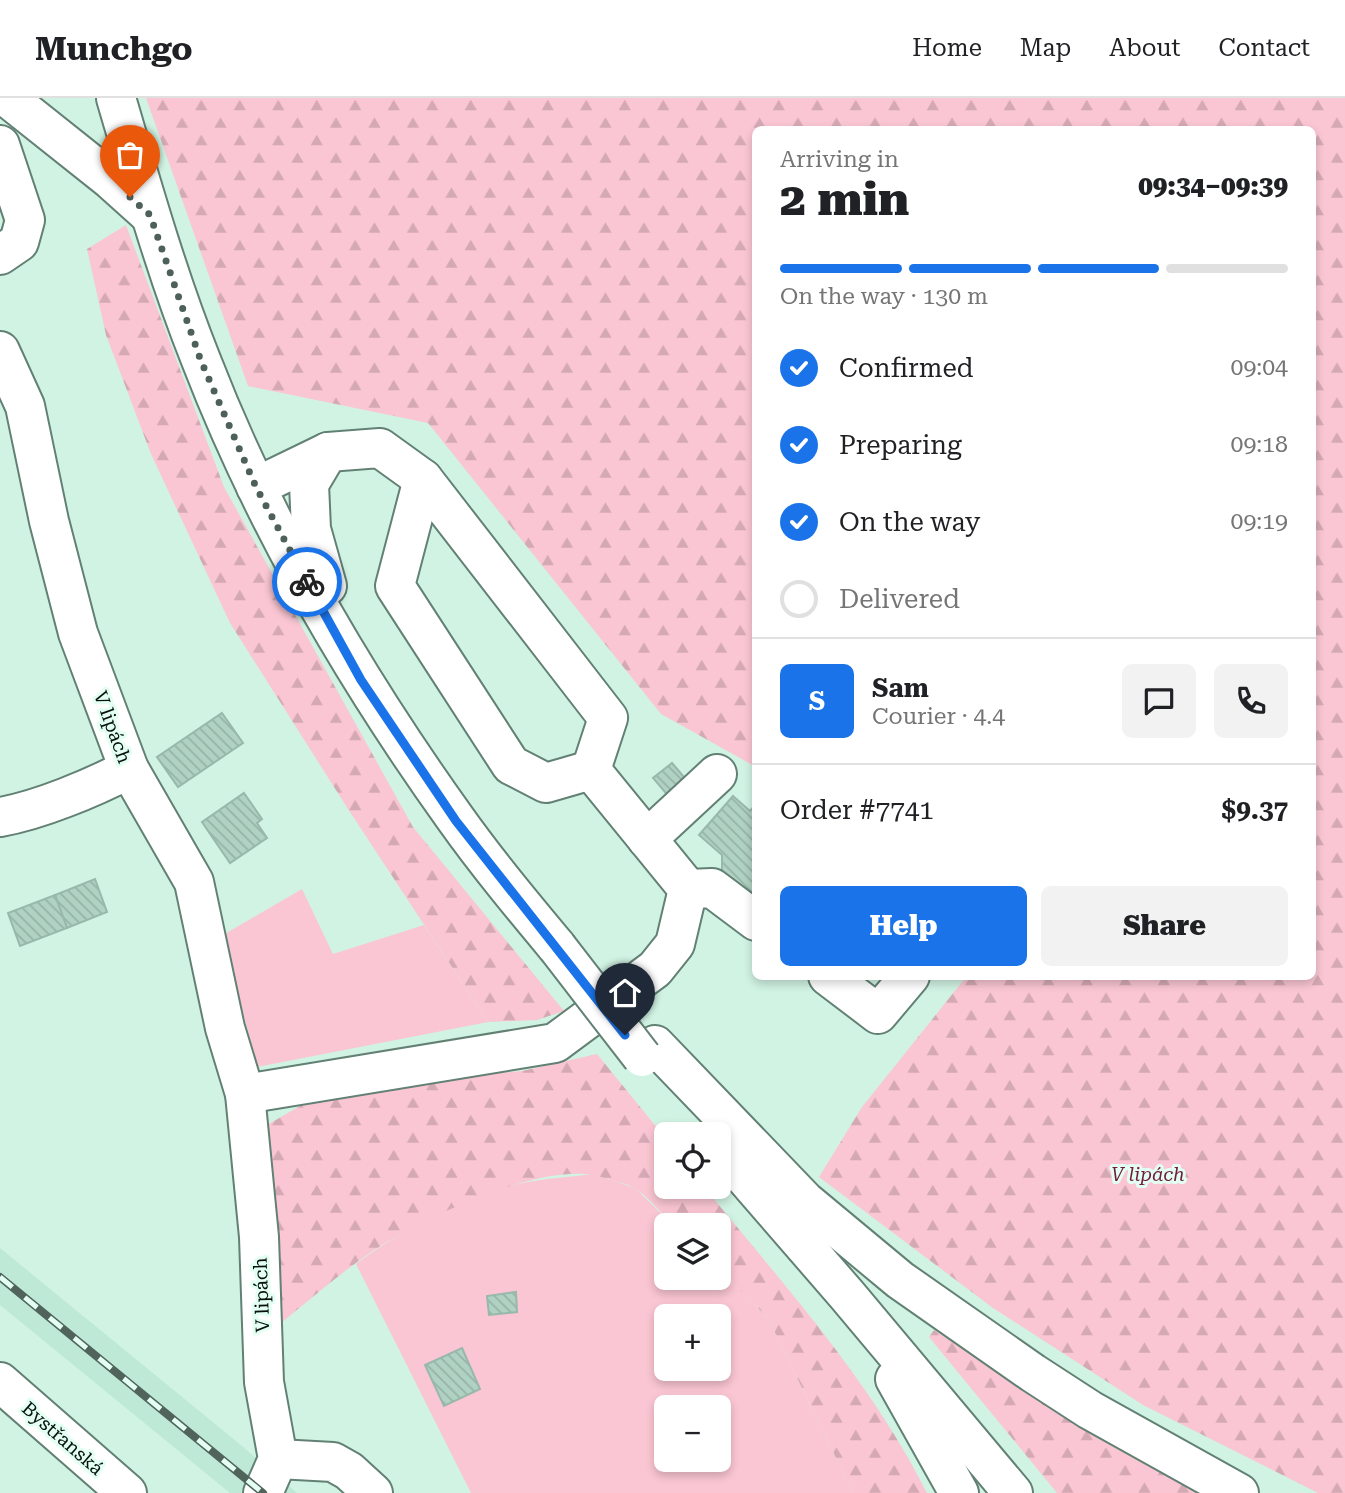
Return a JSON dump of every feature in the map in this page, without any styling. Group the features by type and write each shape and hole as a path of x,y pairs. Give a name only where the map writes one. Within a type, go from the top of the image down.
{"main road":[{"path":"8,98 111,180 150,215"},
{"path":"116,98 150,215 201,361 256,487 361,680 456,821 557,947 648,1051 805,1201 900,1280 1044,1381 1239,1493"},
{"path":"0,145 25,220 19,242 0,255"},
{"name":"V lipách","path":"0,351 24,406 78,633 129,769 194,881 225,1028 245,1094 259,1237 270,1476"},
{"path":"256,487 328,452 380,448 423,479 608,718 591,770"},
{"path":"328,452 309,484 311,529 325,582 361,680"},
{"path":"423,479 394,586 511,765 546,783 591,770"},
{"path":"0,817 22,812 129,769"},
{"path":"591,770 688,889"},
{"path":"647,839 717,774"},
{"path":"688,889 712,888 752,918"},
{"path":"245,1094 555,1043 655,969 675,944 688,889"},
{"path":"833,980 877,1014 907,980"},
{"path":"648,1051 699,1122"},
{"path":"731,1162 1013,1493"},
{"path":"847,1295 959,1493"},
{"name":"Bystřanská","path":"0,1382 127,1493"},
{"path":"270,1476 333,1461 349,1471 373,1493"}],"shaded area":[{"path":"0,1248 297,1493 230,1493 0,1305"}],"green space":[{"name":"V lipách","path":"146,98 1345,98 1345,1493 1318,1493 1143,1405 993,1308 819,1177 862,1107 964,980 1316,980 1316,126 752,126 752,765 661,714 428,423 248,386"},
{"path":"126,225 224,487 413,827 564,1011 537,1020 488,1022 230,623 151,454 106,335 87,249"},
{"path":"302,889 333,954 424,925 488,1022 257,1067 223,935"},
{"path":"597,1054 654,1124 654,1199 714,1199 726,1213 661,1213 632,1187 593,1175 572,1174 521,1183 468,1202 401,1234 339,1276 280,1324 267,1125 300,1106 361,1092 440,1078 522,1071"},
{"path":"593,1174 635,1188 661,1213 654,1213 654,1290 731,1290 731,1282 768,1318 853,1493 471,1493 356,1264 416,1225 459,1203 505,1187 544,1179"},
{"path":"731,1220 852,1372 904,1451 927,1493 853,1493 768,1318 731,1282"},
{"path":"934,1330 1200,1493 1057,1493 929,1337"}],"building":[{"path":"222,713 243,743 178,787 157,757"},
{"path":"672,763 689,783 671,799 653,778"},
{"path":"244,793 262,819 257,823 267,838 230,863 202,822"},
{"path":"733,796 750,811 752,809 752,899 722,873 722,855 699,835"},
{"path":"95,879 107,912 67,928 55,895"},
{"path":"55,895 67,928 20,946 8,913"},
{"path":"516,1292 517,1312 489,1315 487,1296"},
{"path":"462,1348 480,1389 444,1406 425,1365"}],"railway":[{"path":"0,1277 263,1493"}],"way so far":[{"path":"130,197 150,215 201,361 256,487 307,582"}],"route":[{"path":"307,582 361,680 456,821 625,1035"}]}
